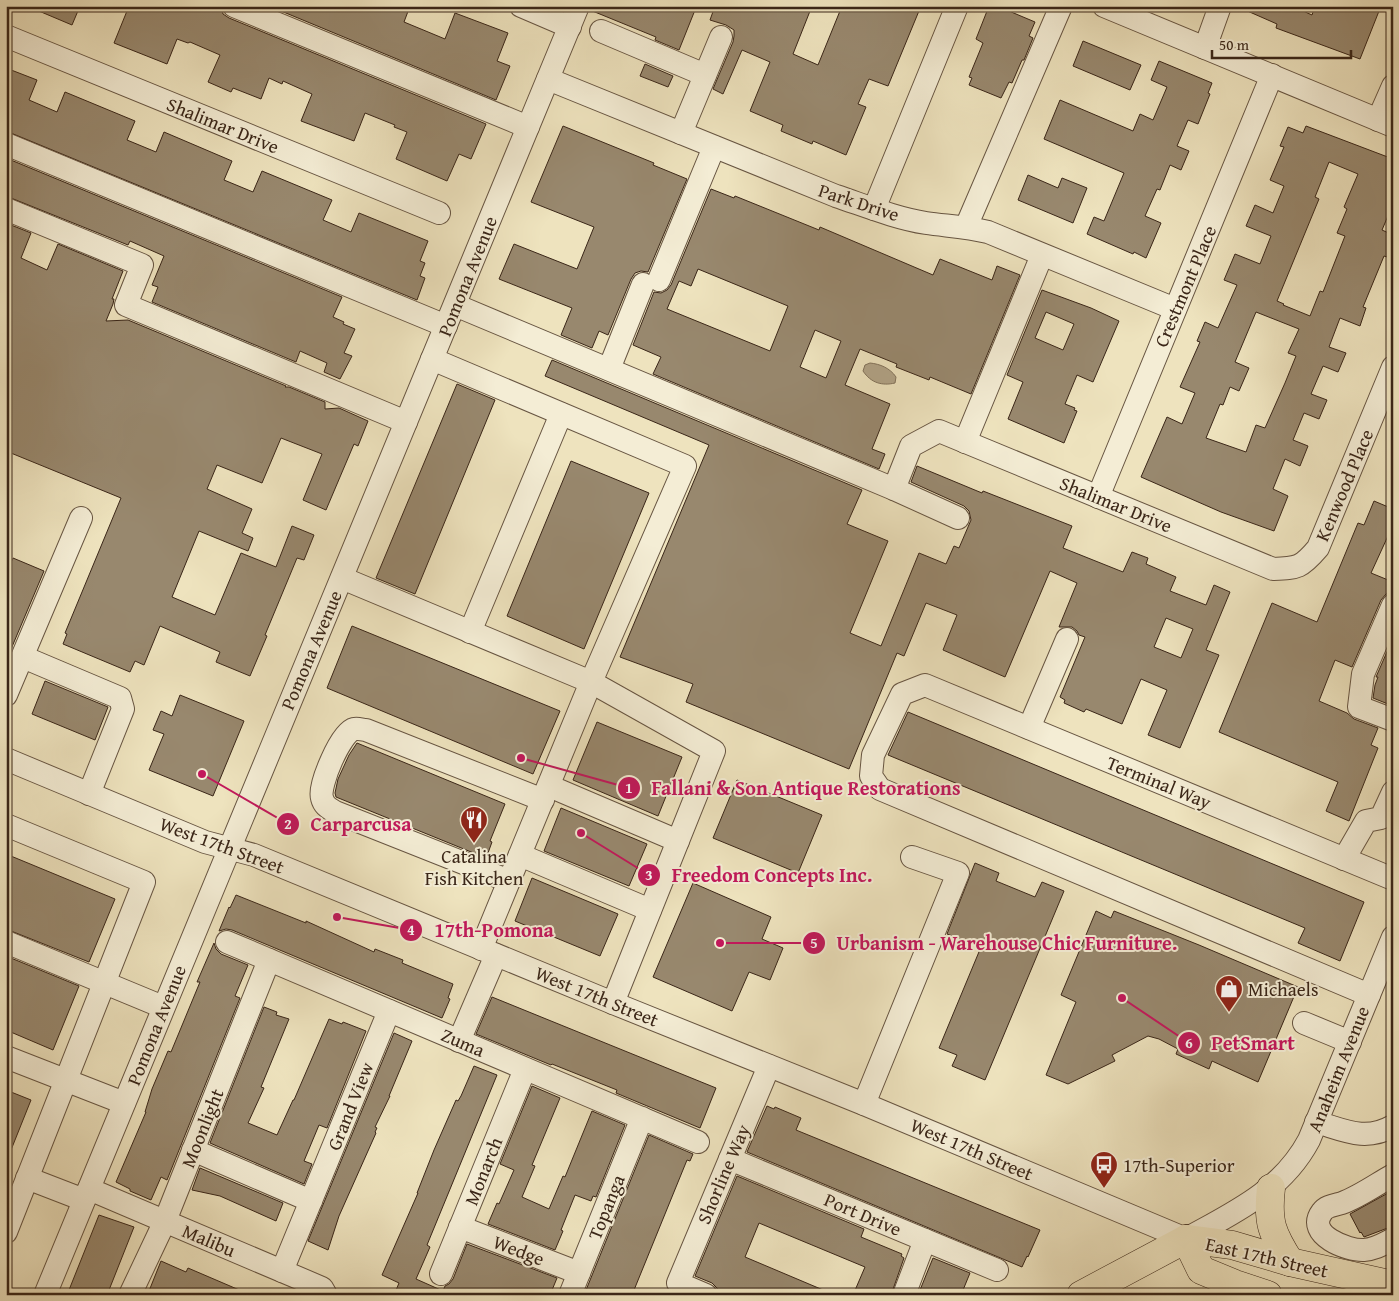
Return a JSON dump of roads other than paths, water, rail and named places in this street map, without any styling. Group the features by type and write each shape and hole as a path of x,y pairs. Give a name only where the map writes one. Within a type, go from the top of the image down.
{"main road":[{"path":"1280,1179 1268,1208 1271,1228 1277,1242 1290,1262"},
{"name":"East 17th Street","path":"1186,1239 1232,1245 1290,1262 1393,1285"},
{"name":"East 17th Street","path":"1186,1239 1201,1270 1268,1295"},
{"path":"1080,1295 1186,1239"}],"street":[{"path":"234,6 528,127"},
{"path":"521,6 574,16"},
{"path":"874,209 957,6"},
{"path":"966,227 1061,6"},
{"path":"1105,6 1386,123 1393,86"},
{"path":"1205,48 1220,6"},
{"name":"Pomona Avenue","path":"45,1295 574,16"},
{"path":"601,31 705,75"},
{"name":"Shalimar Drive","path":"6,36 439,213"},
{"path":"681,133 721,37"},
{"name":"Crestmont Place","path":"1098,497 1272,75"},
{"name":"Park Drive","path":"548,79 836,196 874,209 926,223 966,227 988,232 1175,309"},
{"path":"6,144 446,326"},
{"path":"609,369 714,147"},
{"path":"6,210 142,265 126,305 406,422"},
{"path":"965,442 1042,255"},
{"path":"455,305 894,489 958,518"},
{"path":"432,359 685,466 591,682 509,881 459,1041"},
{"name":"Kenwood Place","path":"1296,568 1318,548 1393,367"},
{"path":"470,632 561,414"},
{"name":"Shalimar Drive","path":"894,489 911,446 939,431 1273,569 1296,568"},
{"path":"6,695 81,518"},
{"path":"342,578 591,682 714,751 613,1003"},
{"path":"1393,605 1363,674 1359,707 1393,720"},
{"path":"1029,728 1067,639"},
{"path":"23,657 120,698 123,709 89,794"},
{"name":"Terminal Way","path":"1369,995 880,789 872,776 874,755 902,694 925,686 1393,879"},
{"path":"509,881 335,812 325,806 321,798 321,787 345,735 354,729 366,730 678,841"},
{"name":"West 17th Street","path":"6,759 205,842 254,855 864,1104 1186,1239"},
{"path":"1344,859 1366,821 1381,818 1393,792"},
{"path":"6,825 144,882 66,1080 19,1183 6,1232"},
{"path":"520,855 650,910"},
{"path":"864,1104 886,1054 958,873 912,856"},
{"name":"Anaheim Avenue","path":"1280,1179 1300,1157 1393,937"},
{"path":"6,942 163,1008"},
{"name":"Zuma","path":"227,942 698,1142"},
{"name":"Moonlight","path":"132,1294 165,1221 269,960"},
{"name":"Grand View","path":"282,1271 389,1011"},
{"path":"1304,1024 1350,1042"},
{"path":"6,1057 124,1103"},
{"name":"Shorline Way","path":"706,1295 678,1283 770,1066"},
{"name":"Monarch","path":"441,1274 525,1069"},
{"name":"Topanga","path":"570,1295 642,1118"},
{"path":"1316,1122 1363,1135 1381,1133 1393,1126"},
{"path":"193,1150 311,1201"},
{"name":"Port Drive","path":"730,1159 997,1270"},
{"path":"1393,1175 1345,1202 1329,1206 1322,1211 1319,1219 1319,1229 1323,1235 1331,1241 1351,1248 1362,1250 1376,1248 1393,1239"},
{"path":"1186,1239 1233,1213 1280,1179"},
{"name":"Malibu","path":"19,1183 86,1194 165,1221 322,1288 326,1295"},
{"name":"Wedge","path":"460,1227 579,1273"},
{"path":"904,1295 925,1240"}],"place":[{"name":"Fallani & Son Antique Restorations","path":"521,758"},
{"name":"Carparcusa","path":"202,774"},
{"name":"Freedom Concepts Inc.","path":"581,833"},
{"name":"Catalina Fish Kitchen","path":"474,844"},
{"name":"17th-Pomona","path":"337,917"},
{"name":"Urbanism - Warehouse Chic Furniture.","path":"720,943"},
{"name":"PetSmart","path":"1122,998"},
{"name":"Michaels","path":"1229,1013"},
{"name":"17th-Superior","path":"1104,1189"}]}
